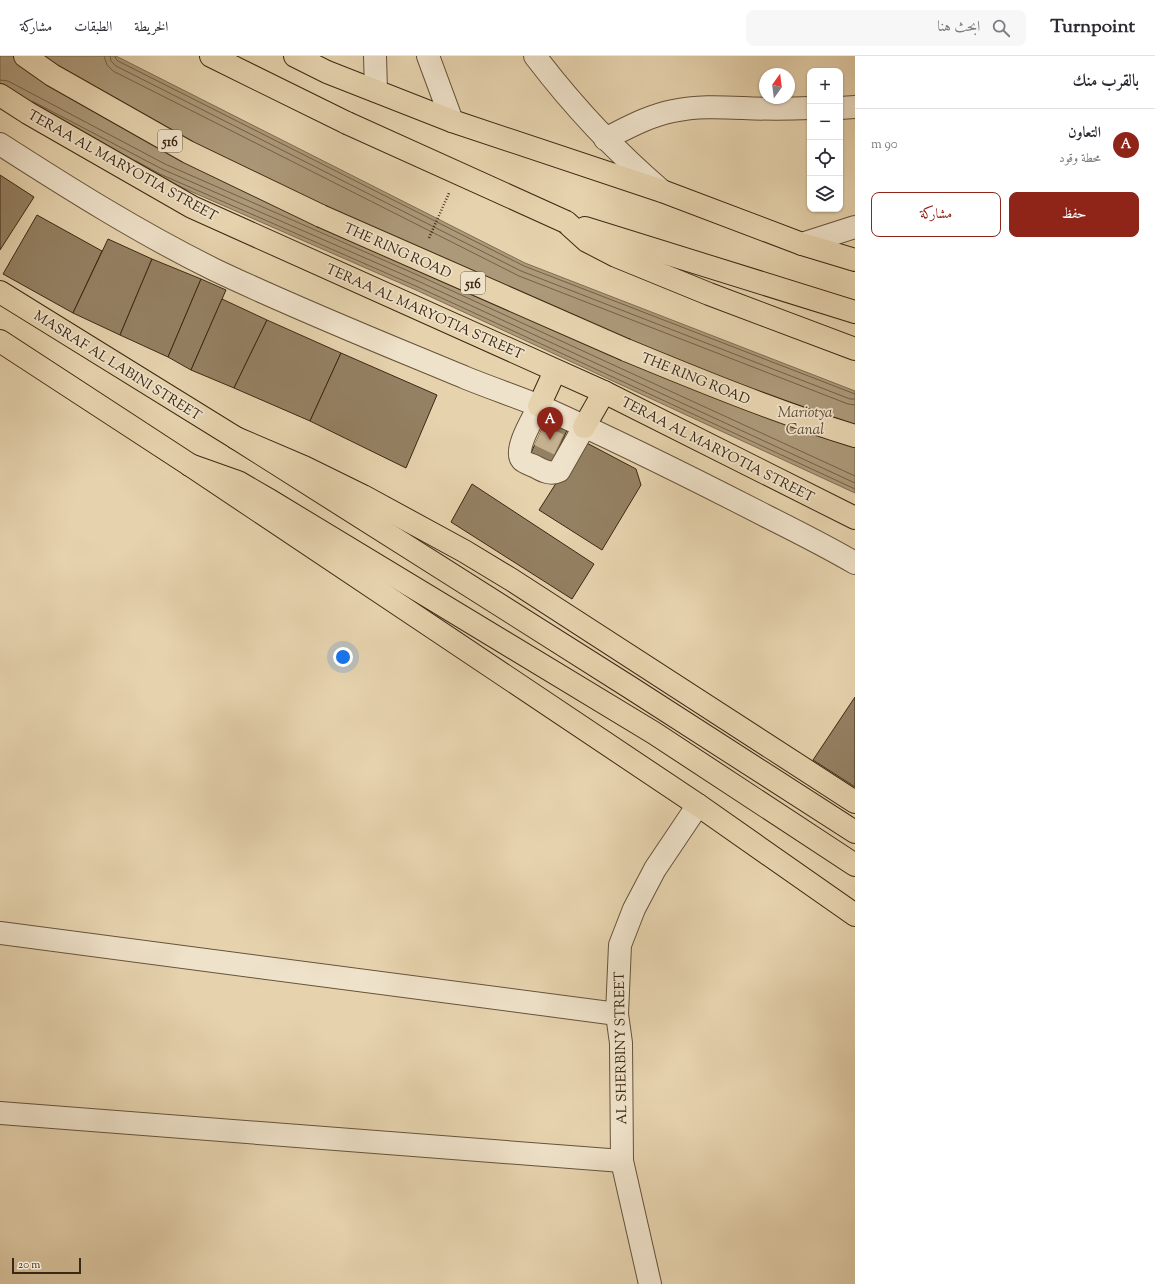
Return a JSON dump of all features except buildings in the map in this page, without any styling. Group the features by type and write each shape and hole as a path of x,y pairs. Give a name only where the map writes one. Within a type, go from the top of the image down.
{"main road":[{"name":"THE RING ROAD","path":"25,56 52,74 188,152 321,216 626,350 740,396 821,426 855,436"},
{"path":"211,56 347,123 566,222 855,312"},
{"path":"295,56 327,72 452,120 662,191 802,244 855,260"},
{"name":"TERAA AL MARYOTIA STREET","path":"0,95 28,113 192,207 604,392 855,518"},
{"path":"566,222 587,241 616,256 696,289 855,349"},
{"name":"MASRAF AL LABINI STREET","path":"0,292 236,438"},
{"path":"0,341 190,465 698,805 855,915"},
{"path":"539,406 555,371"},
{"path":"584,427 604,392"},
{"path":"236,438 855,832"},
{"path":"236,438 304,467 350,489 464,550 855,802"},
{"path":"190,465 238,482 270,500 654,733 855,865"}],"street":[{"path":"375,56 376,91"},
{"path":"428,56 452,120"},
{"path":"535,56 579,112 633,166 662,191"},
{"path":"605,139 654,116 691,108 709,106 807,108"},
{"path":"843,108 855,107"},
{"path":"0,144 96,205 151,236 213,268 276,298 466,378 539,406 707,485 855,563"},
{"path":"802,244 855,227"},
{"path":"539,406 533,433 520,445 520,457 522,460 545,472 555,473 559,471 566,448 584,427"},
{"name":"AL SHERBINY STREET","path":"650,1284 622,1161 621,1042 617,1014 620,945 631,916 655,869 698,805"},
{"path":"0,933 617,1014"},
{"path":"0,1113 622,1161"}],"path":[{"path":"428,239 451,189"}],"water":[{"name":"Mariotya Canal","path":"0,56 116,56 525,263 855,391 855,493 416,290 158,177 0,94"}],"tunnel":[{"path":"539,435 560,445"}],"place":[{"name":"التعاون","path":"550,440"}]}
